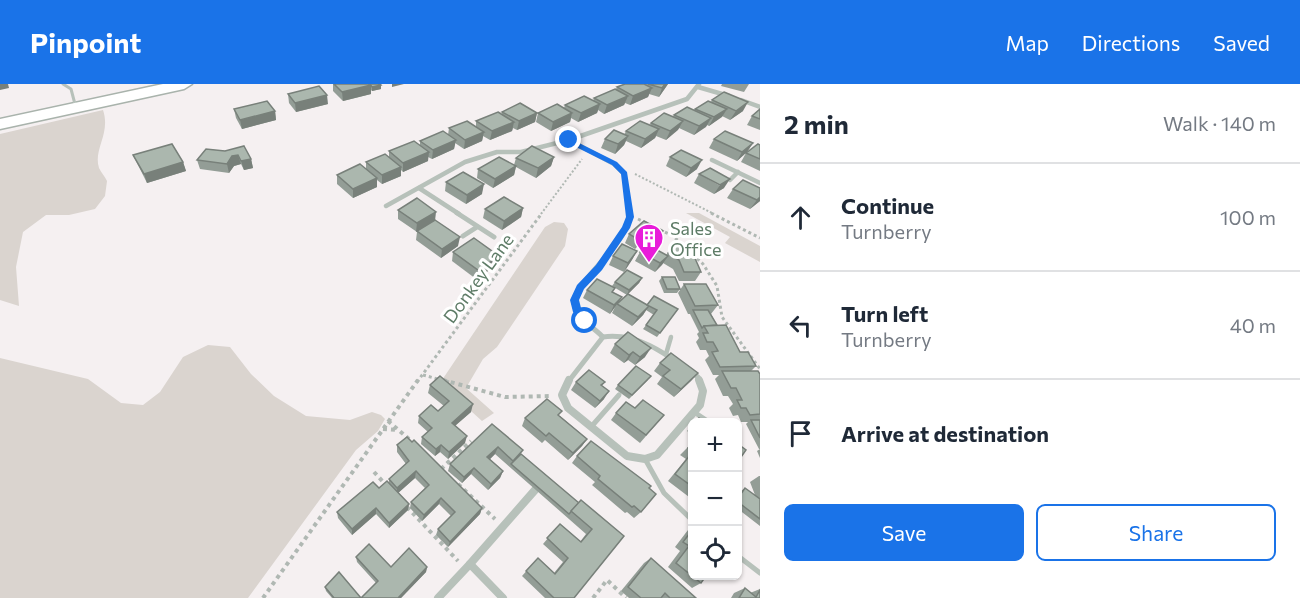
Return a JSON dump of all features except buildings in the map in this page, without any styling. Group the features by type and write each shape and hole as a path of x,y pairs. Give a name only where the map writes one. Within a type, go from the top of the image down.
{"highway":[{"path":"0,124 184,84"}],"street":[{"path":"387,206 465,162 497,152 521,152 569,140 687,99 698,86 760,107"},
{"path":"569,140 614,164 624,174 630,217 626,228 599,267 580,287 575,300 576,309 580,315 603,337"},
{"path":"712,160 760,183"},
{"path":"730,180 738,172"},
{"path":"419,188 494,237"},
{"path":"463,236 477,226"},
{"path":"619,335 637,340 666,354 698,377 704,391 700,405 657,455 645,459 627,456 568,408 562,395 566,382 592,354 603,337 619,335"},
{"path":"438,598 535,490"},
{"path":"467,567 503,598"}],"lane":[{"path":"63,84 71,89 76,108"},
{"path":"666,354 671,336"},
{"path":"591,427 620,395"},
{"path":"694,412 702,418"},
{"path":"645,459 669,502 688,516"},
{"path":"742,559 760,573"}],"path":[{"name":"Donkey Lane","path":"263,598 382,429 588,150"},
{"path":"614,164 760,238"},
{"path":"630,217 665,232 702,263 718,290 720,313 760,369"},
{"path":"423,375 505,397 529,398 562,395"},
{"path":"388,421 416,446"},
{"path":"382,429 399,430"},
{"path":"441,469 471,441"},
{"path":"433,461 449,476"},
{"path":"374,472 389,488"},
{"path":"457,483 503,526"},
{"path":"404,504 467,567"},
{"path":"592,598 607,580 626,598"}],"shaded area":[{"path":"103,110 105,127 98,161 99,168 107,181 105,196 95,209 69,215 46,215 23,232 16,267 19,306 0,300 0,134"},
{"path":"686,213 699,213 760,246 760,262 725,243 730,237"},
{"path":"554,222 564,223 568,229 565,246 497,347 483,359 466,388 494,413 482,421 440,383 545,227"},
{"path":"208,345 230,347 251,374 274,396 306,416 350,420 372,412 385,419 378,431 356,450 248,598 0,598 0,358 88,379 121,403 143,405 160,392 183,357"}],"place":[{"name":"Sales Office","path":"649,264"}],"route":[{"path":"569,140 614,164 624,174 630,217 626,228 599,267 580,287 575,300 576,309 585,321"}]}
